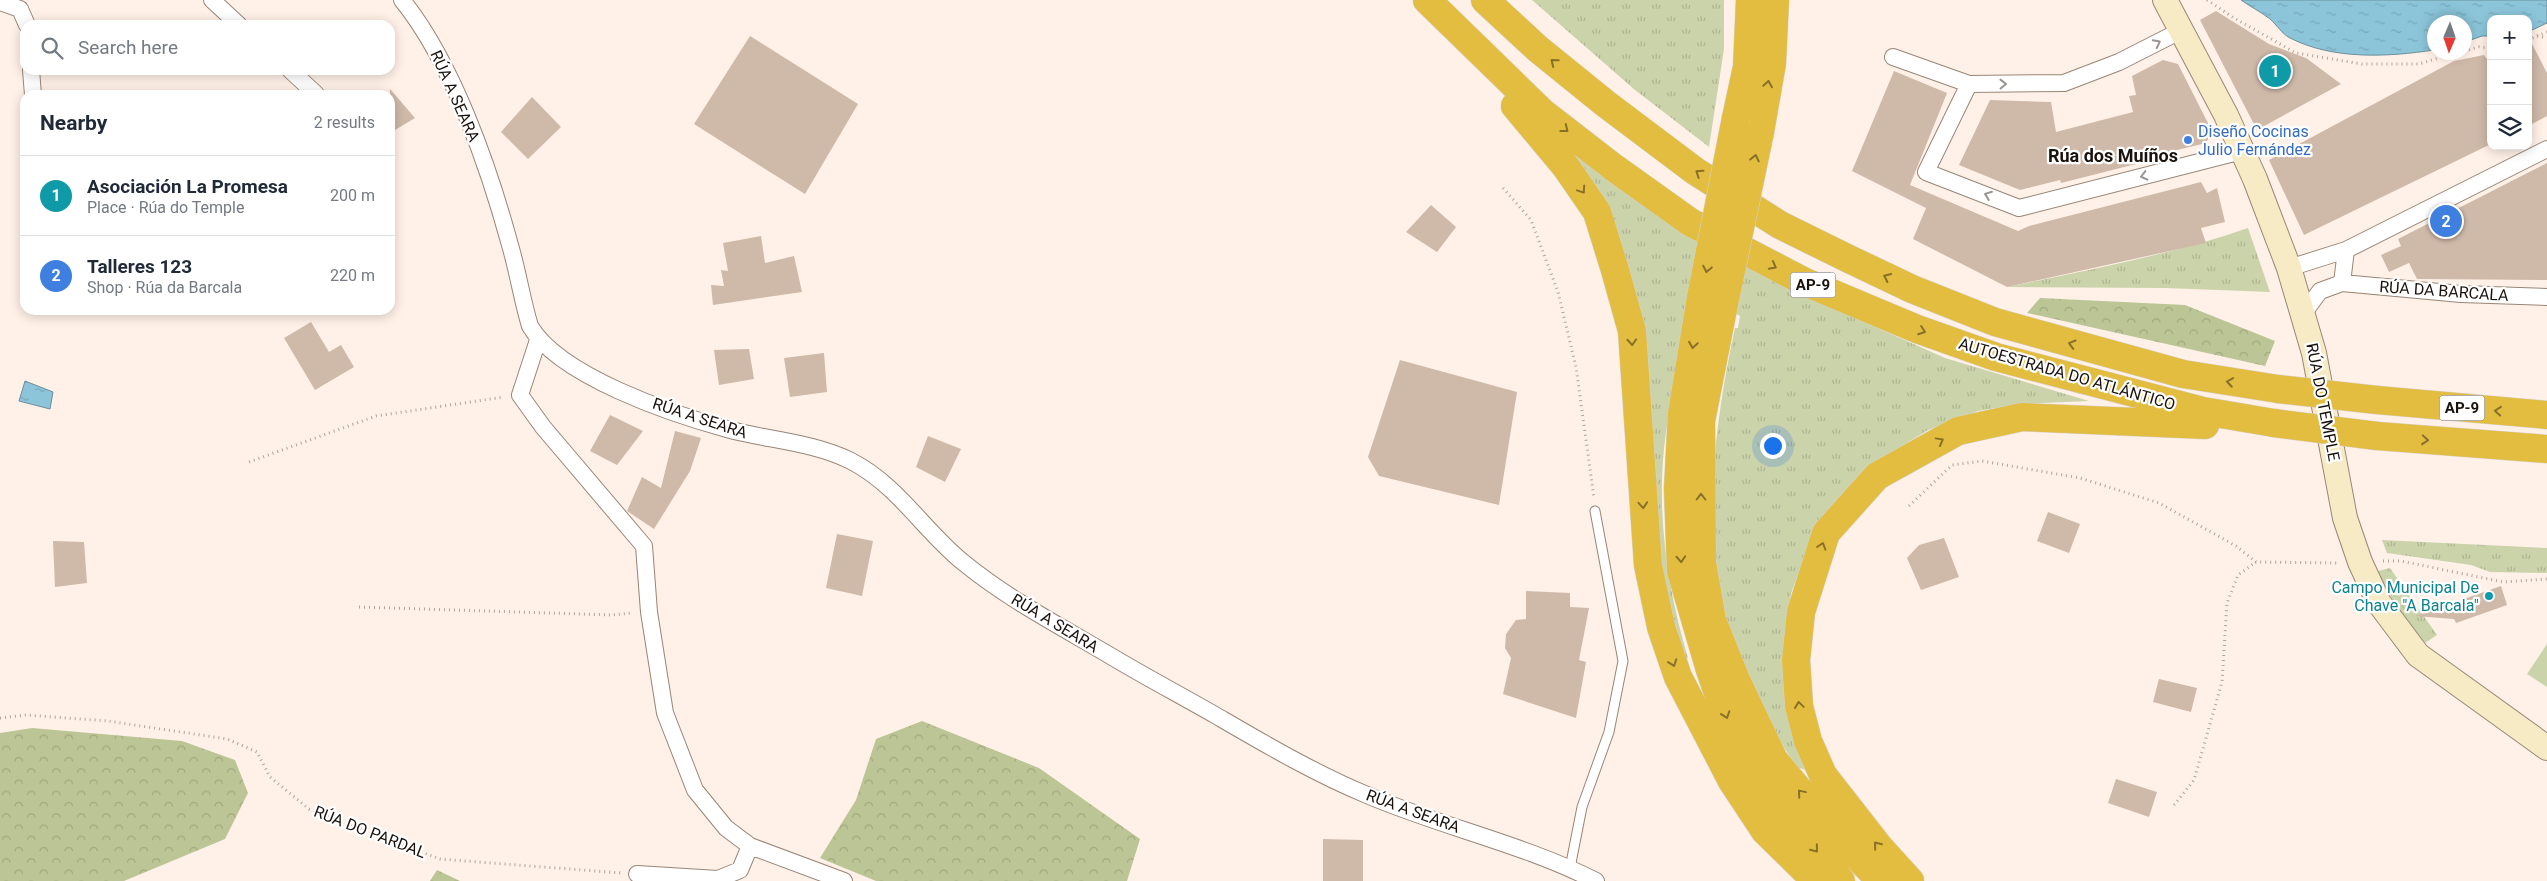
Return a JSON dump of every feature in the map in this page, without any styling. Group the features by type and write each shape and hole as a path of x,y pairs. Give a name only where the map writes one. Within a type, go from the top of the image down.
{"highway":[{"name":"AUTOESTRADA DO ATLÁNTICO","path":"1427,0 1542,112 1613,167 1690,222 1804,282 1917,329 1996,357 2203,412 2274,422"},
{"name":"AUTOESTRADA DO ATLÁNTICO","path":"1485,0 1538,49 1606,104 1695,171 1780,225 1912,288 1995,322 2183,374 2278,389 2547,415"},
{"path":"1750,0 1747,67 1736,118 1712,303 1701,421 1702,563 1712,620 1736,680 1774,760 1840,839 1881,881"},
{"path":"1775,0 1772,63 1760,132 1682,412 1678,489 1681,571 1710,670 1737,748 1785,812 1841,881"},
{"path":"1454,28 1484,68 1566,167 1597,212 1632,331 1648,565 1661,627 1678,677 1732,781 1765,831 1816,881"},
{"path":"1910,881 1880,848 1823,775 1808,741 1798,706 1796,660 1801,612 1826,533 1877,476 1958,431 2022,417 2088,418 2202,425 2274,422"},
{"name":"AP-9","path":"2274,422 2377,436 2547,449"}],"main road":[{"name":"RÚA DO TEMPLE","path":"2165,0 2182,30 2256,179 2289,268 2314,354 2345,518 2360,562 2379,603 2418,655 2547,748"}],"street":[{"path":"212,0 234,20"},
{"name":"RÚA A SEARA","path":"402,0 442,63 479,150 502,215 530,326 538,340 556,356 596,380 665,409 726,429 824,450 849,460 870,472 895,492 937,539 997,587 1109,655 1295,761 1367,795 1570,868 1596,881"},
{"path":"0,2 20,9 25,20"},
{"path":"1893,57 1969,84 2064,82 2119,62 2182,30"},
{"path":"31,75 33,90"},
{"path":"295,75 312,90"},
{"path":"1969,84 1926,172 2019,208 2242,151"},
{"path":"2289,268 2346,250 2547,150"},
{"path":"2342,283 2346,250"},
{"name":"RÚA DA BARCALA","path":"2303,314 2320,291 2342,283 2460,294 2547,297"},
{"path":"538,340 520,395 543,427 644,546 649,612 666,713 695,790 726,828 750,846 844,881"},
{"path":"637,874 718,879 740,870 750,846"}],"lane":[{"path":"1570,868 1582,807 1608,732 1623,661 1595,510"}],"path":[{"path":"2207,0 2234,18 2296,53 2362,64 2419,64 2432,60"},
{"path":"2532,38 2547,32"},
{"path":"2537,36 2546,37"},
{"path":"2472,48 2479,46 2487,47"},
{"path":"1503,188 1531,220 1558,292 1576,367 1595,510"},
{"path":"249,462 376,416 520,395"},
{"path":"1909,506 1952,465 1982,461 2080,478 2159,503 2236,546 2256,562 2320,564 2401,561 2503,582 2547,579"},
{"path":"2174,805 2194,780 2222,682 2227,603 2238,575 2256,562"},
{"path":"359,607 612,615 649,612"},
{"name":"RÚA DO PARDAL","path":"0,718 26,715 108,721 227,739 256,752 270,777 309,809 440,859 637,874"}],"green space":[{"path":"1532,0 1724,0 1724,49 1709,147 1635,90"},
{"path":"1565,143 1815,300 1945,358 2089,401 2021,404 1978,411 1928,430 1900,447 1872,469 1805,558 1791,593 1786,635 1795,742 1805,770 1797,767 1781,743 1763,708 1730,630 1718,583 1712,510 1717,435 1728,362 1735,328 1738,328 1740,316 1691,288 1669,409 1662,475 1663,528 1666,554 1675,607 1688,658 1684,659 1676,638 1660,564 1645,378"},
{"path":"2248,228 2270,292 2165,288 2007,287 2159,254"},
{"path":"2040,298 2185,305 2275,341 2265,366 2027,313"},
{"path":"2382,540 2547,548 2547,573 2490,572 2471,565 2387,553"},
{"path":"2390,568 2437,635 2425,643 2398,609 2378,571"},
{"path":"2547,644 2547,687 2527,674"},
{"path":"922,721 1039,768 1140,839 1127,881 876,881 820,858 856,800 876,739"},
{"path":"32,728 182,741 235,760 248,793 225,839 124,881 0,881 0,733"},
{"path":"437,870 460,881 430,881"}],"water":[{"path":"2241,0 2547,0 2547,23 2532,30 2532,15 2487,15 2487,36 2472,40 2472,15 2427,15 2427,51 2398,54 2361,55 2324,50 2290,38 2270,19"},
{"path":"25,381 53,392 50,409 19,401"}],"building":[{"path":"2216,11 2269,44 2306,58 2341,84 2257,130 2200,20"},
{"path":"750,36 858,104 805,194 694,124"},
{"path":"2532,44 2547,73 2547,116 2532,124"},
{"path":"2484,55 2487,59 2487,146 2304,235 2269,160 2454,61 2472,60 2472,57"},
{"path":"2163,60 2178,64 2212,131 2206,143 2144,158 2144,162 2061,183 2060,180 2020,190 1959,165 1990,100 2051,102 2056,132 2133,112 2129,96 2136,95 2132,76"},
{"path":"1894,71 1947,93 1910,185 2018,231 2029,226 2201,182 2207,193 2217,188 2225,222 2201,228 2206,243 2007,287 1913,239 1926,208 1852,171"},
{"path":"395,95 415,118 395,130"},
{"path":"532,97 561,127 528,159 501,132"},
{"path":"2547,163 2547,280 2417,279 2409,263 2389,272 2381,255 2401,246 2398,239"},
{"path":"1431,205 1456,227 1437,252 1406,232"},
{"path":"761,236 765,263 794,256 802,292 713,305 711,285 724,286 721,270 728,271 723,243"},
{"path":"311,322 329,352 341,345 354,367 315,390 284,338"},
{"path":"749,349 754,379 719,385 714,350"},
{"path":"824,353 827,392 790,397 784,358"},
{"path":"1400,360 1517,392 1499,505 1379,476 1368,457"},
{"path":"610,415 643,431 617,465 590,451"},
{"path":"675,431 701,438 690,471 654,529 627,511 642,477 661,488"},
{"path":"928,436 961,449 945,482 916,467"},
{"path":"2048,512 2080,524 2069,553 2037,541"},
{"path":"837,534 873,541 862,596 826,588"},
{"path":"1944,538 1959,577 1921,590 1907,558 1919,545"},
{"path":"53,541 84,542 87,583 55,587"},
{"name":"Campo Municipal De Chave \"A Barcala\"","path":"2501,586 2507,605 2456,623 2454,619 2415,616"},
{"path":"1526,591 1570,593 1570,607 1589,608 1579,660 1586,662 1576,718 1503,694 1511,658 1505,648 1506,634 1516,620 1526,619"},
{"path":"2159,679 2197,688 2191,712 2153,702"},
{"path":"2116,779 2157,792 2149,817 2108,803"},
{"path":"1323,839 1363,840 1363,881 1323,881"}],"place":[{"name":"Asociación La Promesa","path":"2275,71"},
{"name":"Diseño Cocinas Julio Fernández","path":"2188,140"},
{"name":"Talleres 123","path":"2446,221"},
{"name":"Campo Municipal De Chave \"A Barcala\"","path":"2489,596"}],"district":[{"name":"Rúa dos Muíños","path":"2113,155"}]}
